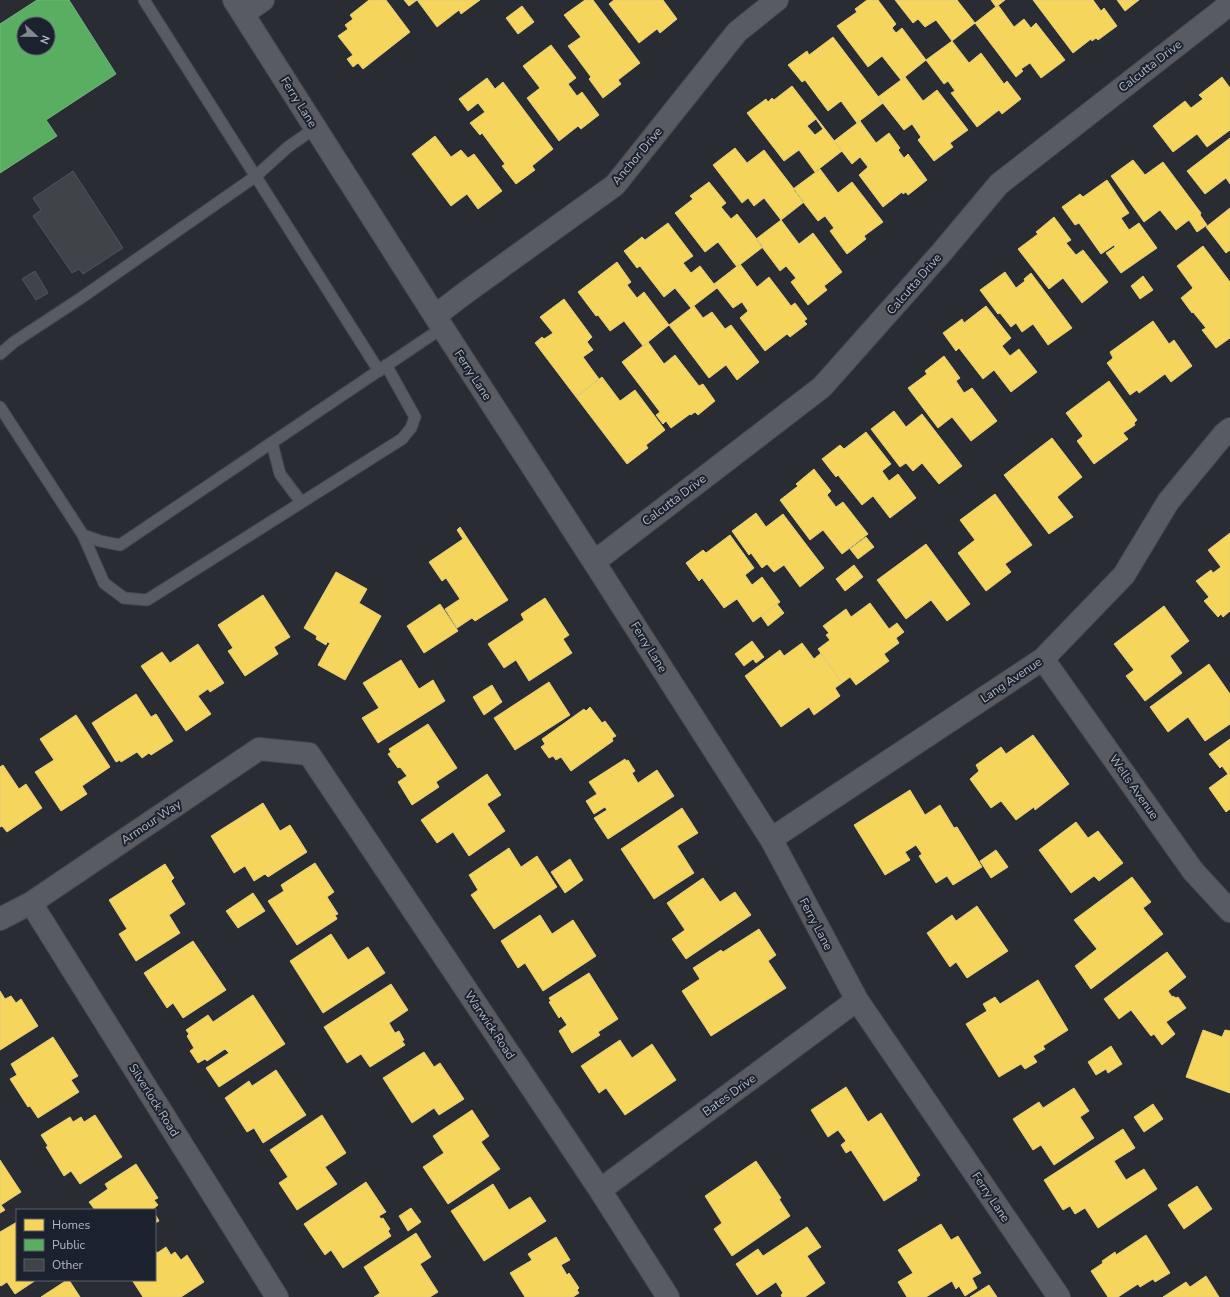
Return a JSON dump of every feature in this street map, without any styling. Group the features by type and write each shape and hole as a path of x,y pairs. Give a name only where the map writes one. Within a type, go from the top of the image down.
{"street":[{"path":"238,7 263,0"},
{"name":"Anchor Drive","path":"439,322 465,292 615,185 737,32 777,0"},
{"name":"Calcutta Drive","path":"594,562 822,388 942,252 999,184 1230,4"},
{"name":"Ferry Lane","path":"238,7 771,839 857,1000 1059,1297"},
{"name":"Lang Avenue","path":"771,839 1043,659 1124,575 1168,502 1224,434 1230,429"},
{"name":"Wells Avenue","path":"1043,659 1193,871 1230,911"},
{"name":"Armour Way","path":"0,919 31,903 259,749 308,754"},
{"name":"Warwick Road","path":"308,754 600,1190 668,1297"},
{"name":"Silverlock Road","path":"31,903 277,1297"},
{"name":"Bates Drive","path":"600,1190 857,1000"}],"lane":[{"path":"0,407 82,535 104,583 124,598 147,600 402,439 411,428 415,417 256,176 144,0"},
{"path":"0,354 14,342 81,298 256,176 288,148 315,128"},
{"path":"82,535 100,541 120,545 383,368 439,322"},
{"path":"272,443 280,474 301,502"}],"building: Homes":[{"path":"369,0 386,0 410,32 363,69 358,63 353,67 347,59 353,55 338,36 348,29 345,25 353,19 350,15"},
{"path":"404,0 417,0 409,6"},
{"path":"417,0 480,0 461,14 459,10 437,27"},
{"path":"585,0 593,0 640,63 618,80 621,84 603,98 589,79 591,77 568,46 581,37 564,15"},
{"path":"614,0 663,0 677,19 660,33 657,29 639,43 609,4"},
{"path":"867,0 878,0 896,24 892,28 896,33 902,28 926,60 901,80 882,56 868,67 837,26 857,12 855,9"},
{"path":"895,0 957,0 975,23 952,41 936,20 925,27 918,19 913,23"},
{"path":"991,0 1005,0 996,7"},
{"path":"1033,0 1093,0 1101,11 1104,8 1117,26 1098,40 1096,38 1092,41 1091,39 1073,53"},
{"path":"1117,0 1139,0 1125,11"},
{"path":"998,5 1014,27 1024,19 1031,28 1036,23 1065,60 1041,78 1030,63 1021,69 1023,71 1016,77 975,23"},
{"path":"522,6 534,22 518,34 506,18"},
{"path":"833,37 883,103 857,123 841,101 828,111 805,80 802,82 788,65 807,51 809,55"},
{"path":"952,41 969,63 981,53 1004,84 1007,81 1021,99 1002,114 999,110 977,127 951,93 955,91 948,81 944,84 926,60"},
{"path":"551,45 576,78 568,84 577,96 582,92 599,115 581,129 578,126 559,141 527,98 540,88 523,66"},
{"path":"905,77 923,101 937,90 968,130 950,143 953,147 934,161 918,140 921,137 912,124 904,130 878,97"},
{"path":"1222,77 1230,88 1230,130 1207,147 1197,134 1173,152 1153,126 1185,101 1191,108 1203,99 1199,95"},
{"path":"487,78 495,89 503,82 553,149 532,166 535,170 516,184 502,166 505,164 482,133 480,135 470,123 485,112 478,103 468,111 459,99"},
{"path":"792,86 842,151 815,172 799,150 784,161 747,113 766,99 768,102 772,98 774,100","holes":["816,119 823,129 815,135 807,126"]},
{"path":"860,121 876,143 889,133 900,148 898,150 904,158 908,154 927,180 908,195 906,192 903,194 902,192 883,207 859,175 868,167 860,157 852,164 834,141"},
{"path":"435,136 451,157 461,150 468,158 474,154 502,191 478,209 467,194 451,206 412,154"},
{"path":"1230,138 1230,184 1226,178 1205,194 1187,171"},
{"path":"735,148 747,163 764,150 804,202 781,220 764,198 754,206 748,198 742,203 713,165"},
{"path":"1133,160 1145,175 1163,162 1201,213 1200,215 1207,225 1197,232 1189,220 1176,230 1160,210 1144,222 1111,176"},
{"path":"820,169 838,193 852,182 883,222 864,236 866,239 847,254 830,231 834,228 825,216 818,221 793,189"},
{"path":"1107,180 1129,213 1121,218 1129,230 1139,223 1157,248 1121,273 1106,253 1115,247 1114,245 1101,254 1079,223 1075,225 1062,207 1080,194 1083,197"},
{"path":"709,182 726,203 721,207 731,219 737,214 763,247 737,267 718,242 705,252 675,213 693,199 690,196"},
{"path":"1230,208 1230,250 1226,253 1206,227"},
{"path":"1054,217 1071,240 1066,243 1076,255 1083,250 1108,282 1082,303 1063,278 1049,289 1018,249 1038,234 1036,232"},
{"path":"781,220 799,244 813,233 842,272 824,286 827,290 808,305 791,282 796,278 786,266 780,271 756,239"},
{"path":"668,223 693,256 683,263 691,273 700,266 717,288 691,308 675,288 664,297 640,266 637,268 624,251 642,237 645,240"},
{"path":"1203,246 1230,282 1230,338 1216,348 1202,330 1206,328 1181,298 1193,288 1177,266"},
{"path":"617,262 631,282 627,285 637,298 644,292 669,325 643,346 624,321 610,331 598,315 596,316 578,292"},
{"path":"740,264 757,287 769,277 791,306 795,303 807,319 804,321 807,324 790,337 787,334 765,351 740,318 748,311 742,302 733,308 714,284"},
{"path":"1005,272 1016,288 1025,281 1024,279 1031,273 1072,328 1048,345 1033,324 1022,332 1016,323 1011,327 1000,313 998,314 980,290"},
{"path":"1143,276 1153,290 1140,299 1131,286"},
{"path":"564,299 592,337 587,342 593,350 583,357 599,379 576,397 535,343 542,337 544,339 553,333 540,317"},
{"path":"694,306 703,318 712,312 725,329 731,325 759,362 737,380 726,365 709,378 669,325"},
{"path":"986,306 1011,338 1002,346 1010,356 1019,349 1037,372 1011,392 994,370 983,379 959,348 956,351 943,333 962,319 964,323"},
{"path":"1153,321 1169,344 1174,340 1192,366 1171,382 1165,374 1139,393 1137,390 1130,395 1107,363 1113,358 1110,352"},
{"path":"648,342 664,364 675,355 699,386 703,384 715,401 698,415 695,412 691,415 690,414 671,428 666,421 663,424 656,415 660,412 622,362"},
{"path":"944,356 960,378 956,381 964,393 972,388 997,421 971,441 952,417 938,428 908,388 927,374 925,371"},
{"path":"602,377 620,401 635,390 665,430 646,445 648,448 627,464 576,397"},
{"path":"1109,381 1137,420 1134,423 1135,425 1123,433 1128,439 1094,464 1077,441 1083,436 1066,413"},
{"path":"894,411 906,427 922,414 962,466 939,484 922,463 913,471 906,463 900,467 871,429"},
{"path":"866,432 891,464 882,471 889,481 898,474 916,498 890,518 873,496 862,505 838,475 836,477 822,459 840,445 844,449"},
{"path":"1052,438 1082,477 1057,497 1073,517 1049,534 1004,475"},
{"path":"814,469 831,491 827,495 836,507 843,502 868,534 842,554 823,530 810,540 780,500 798,486 796,484"},
{"path":"995,494 1032,545 1005,564 1011,572 986,591 958,553 975,540 960,520"},
{"path":"756,513 766,527 783,514 824,568 800,587 784,565 774,572 767,564 762,568 751,553 749,555 732,531"},
{"path":"460,527 508,600 475,621 472,618 457,628 445,609 460,599 446,578 442,581 429,562 463,539 457,530"},
{"path":"1230,533 1230,611 1223,617 1221,614 1218,617 1204,601 1209,597 1196,581 1211,570 1213,573 1221,567 1208,550"},
{"path":"730,535 754,568 745,575 752,585 762,577 780,602 753,622 737,599 724,608 702,578 699,581 686,563 703,550 706,553"},
{"path":"866,537 874,547 858,559 850,549"},
{"path":"926,544 970,604 947,621 931,600 906,619 877,580"},
{"path":"854,565 863,577 845,591 836,579"},
{"path":"336,572 367,589 359,603 381,616 345,680 318,665 330,643 327,642 326,645 316,639 317,636 304,628"},
{"path":"263,595 290,637 274,647 278,654 245,676 228,651 233,648 218,625"},
{"path":"545,598 569,635 563,639 572,653 529,681 516,660 504,668 488,644 524,620 521,614"},
{"path":"870,603 889,629 897,623 904,632 896,638 899,643 884,654 889,661 856,685 850,677 842,683 818,649 830,640 826,635 829,633 823,626 846,609 851,617"},
{"path":"440,604 458,631 424,653 407,626"},
{"path":"777,604 784,613 768,626 761,616"},
{"path":"1164,606 1189,641 1170,656 1182,673 1145,701 1126,676 1134,670 1114,644"},
{"path":"752,641 764,657 756,663 753,659 744,666 735,654"},
{"path":"802,643 814,659 821,653 842,683 835,688 840,696 814,715 809,707 781,727 745,676 780,650 784,656"},
{"path":"198,644 224,683 210,692 208,689 198,696 211,714 186,731 141,666 162,652 170,663"},
{"path":"401,660 419,689 433,680 445,701 378,743 362,718 379,708 363,683"},
{"path":"1209,664 1230,694 1230,724 1205,741 1188,717 1168,732 1150,707"},
{"path":"549,682 570,715 515,750 494,718"},
{"path":"492,685 502,702 484,715 473,697"},
{"path":"136,694 151,717 156,714 173,741 151,755 149,753 142,758 137,752 121,762 120,760 116,762 92,723"},
{"path":"590,707 602,723 605,721 616,736 612,738 613,741 571,771 561,757 556,760 553,756 549,758 541,747 545,744 542,739 584,709 586,711"},
{"path":"76,715 110,767 82,786 87,794 61,811 35,772 54,760 40,739"},
{"path":"428,724 457,768 436,782 439,787 412,805 398,782 407,776 400,767 398,768 388,754 391,752 389,749"},
{"path":"1033,735 1069,784 1035,810 1034,807 1016,820 1001,801 991,808 970,779 979,771 976,765 1001,747 1006,754"},
{"path":"1230,739 1230,809 1226,812 1209,788 1228,774 1222,766 1220,768 1209,754"},
{"path":"625,759 626,761 628,760 635,771 632,773 638,783 657,770 674,796 608,839 594,818 607,810 605,807 594,814 586,801 597,794 589,782"},
{"path":"3,765 19,789 26,784 42,808 7,832 2,826 0,827 0,767"},
{"path":"487,774 501,795 487,804 505,831 469,856 453,832 437,843 421,820"},
{"path":"910,790 925,815 940,805 954,828 957,827 982,867 953,885 947,876 936,883 919,856 922,854 916,845 905,852 910,860 885,875 854,825"},
{"path":"263,803 280,831 290,825 307,852 268,877 265,874 254,881 245,866 234,873 211,836"},
{"path":"682,808 698,833 677,846 694,873 654,899 621,849"},
{"path":"1076,822 1088,838 1098,831 1123,863 1099,881 1094,876 1071,893 1039,850"},
{"path":"509,848 521,867 537,856 557,887 494,929 471,895 478,890 469,875"},
{"path":"996,850 1008,867 991,878 980,861"},
{"path":"570,859 583,880 565,893 551,872"},
{"path":"315,863 334,892 327,897 338,914 335,915 337,919 297,945 268,901 284,891 281,885"},
{"path":"165,864 174,878 171,881 185,904 169,915 180,933 136,961 119,934 127,929 109,900"},
{"path":"1132,877 1151,902 1143,908 1163,934 1091,989 1075,966 1097,949 1074,920"},
{"path":"703,878 720,902 735,892 751,915 686,959 672,939 685,930 667,903"},
{"path":"253,893 265,911 238,928 226,911"},
{"path":"977,906 1008,951 967,978 956,962 950,967 927,933 952,915 956,921"},
{"path":"540,915 552,934 573,920 596,956 543,991 525,963 518,968 501,941"},
{"path":"759,929 776,955 768,961 786,988 711,1036 682,991 700,979 693,968 721,950 723,952"},
{"path":"331,934 348,960 368,947 385,973 323,1013 290,961"},
{"path":"193,941 226,990 183,1018 173,1003 167,1008 144,973"},
{"path":"1167,952 1186,977 1168,991 1172,997 1178,997 1186,1008 1166,1022 1175,1034 1162,1045 1154,1034 1151,1036 1131,1010 1119,1019 1104,999"},
{"path":"589,973 618,1019 598,1032 600,1035 572,1053 559,1031 567,1025 561,1016 559,1018 549,1002 551,1001 549,998"},
{"path":"1038,980 1068,1030 1043,1046 1045,1049 1033,1056 1037,1062 1025,1069 1021,1064 999,1077 966,1024 987,1011 983,1004 995,997 1000,1004"},
{"path":"391,984 408,1010 389,1023 395,1033 399,1031 405,1045 370,1067 361,1054 347,1063 324,1027"},
{"path":"0,991 5,999 11,996 16,1003 21,999 38,1026 0,1050"},
{"path":"253,995 285,1044 219,1087 206,1068 229,1053 225,1049 207,1061 205,1059 198,1063 190,1051 194,1048 187,1036 189,1034 186,1030 208,1015 213,1022"},
{"path":"1203,1030 1222,1037 1225,1030 1230,1031 1230,1093 1186,1077"},
{"path":"53,1037 78,1076 71,1080 79,1092 38,1118 30,1106 28,1107 10,1079 17,1075 11,1064"},
{"path":"620,1040 632,1058 652,1044 676,1080 625,1115 606,1088 599,1093 581,1066"},
{"path":"1111,1046 1122,1064 1108,1073 1106,1069 1096,1075 1088,1062"},
{"path":"424,1052 434,1067 440,1063 464,1099 439,1115 434,1108 412,1123 383,1078"},
{"path":"276,1070 306,1115 263,1143 254,1128 247,1132 225,1098 249,1081 252,1086"},
{"path":"846,1087 868,1122 881,1113 920,1175 916,1178 917,1180 884,1201 851,1150 846,1153 841,1145 846,1141 838,1130 828,1137 811,1110"},
{"path":"1074,1088 1089,1111 1080,1117 1094,1138 1054,1165 1041,1145 1033,1150 1013,1119 1039,1102 1043,1108"},
{"path":"1153,1104 1163,1119 1144,1132 1134,1117"},
{"path":"472,1110 489,1136 481,1142 500,1169 448,1204 423,1167 444,1153 433,1136"},
{"path":"95,1115 122,1157 80,1184 71,1171 64,1176 46,1147 48,1146 41,1135 70,1117 73,1122 81,1117 84,1122"},
{"path":"322,1115 346,1153 325,1167 337,1184 297,1210 279,1183 288,1177 270,1150"},
{"path":"1123,1129 1135,1148 1114,1161 1126,1180 1144,1169 1157,1189 1098,1228 1085,1208 1075,1214 1070,1206 1063,1210 1044,1180"},
{"path":"0,1160 21,1192 1,1205 5,1210 0,1213"},
{"path":"756,1161 781,1198 779,1199 790,1216 732,1256 714,1229 722,1223 705,1196"},
{"path":"136,1164 158,1198 154,1200 158,1205 153,1209 94,1209 89,1202 108,1189 105,1184"},
{"path":"366,1182 386,1212 379,1216 381,1219 383,1218 390,1229 388,1231 391,1236 343,1268 331,1250 325,1255 304,1224"},
{"path":"493,1184 509,1210 530,1197 546,1221 484,1261 451,1211"},
{"path":"1197,1186 1212,1209 1184,1229 1168,1205"},
{"path":"411,1208 421,1222 408,1231 399,1216"},
{"path":"156,1216 159,1221 156,1222"},
{"path":"16,1223 16,1281 34,1281 15,1294 7,1282 1,1286 0,1285 0,1232"},
{"path":"941,1224 951,1240 958,1236 981,1273 972,1278 977,1288 965,1296 959,1286 956,1289 952,1281 926,1297 907,1297 898,1282 913,1273 898,1250"},
{"path":"807,1227 821,1247 807,1256 825,1283 805,1297 782,1297 781,1295 783,1293 776,1282 757,1295 736,1264 758,1249 763,1256"},
{"path":"416,1233 431,1257 420,1264 438,1292 430,1297 374,1297 380,1293 364,1267"},
{"path":"1146,1235 1170,1273 1155,1282 1153,1279 1140,1287 1138,1284 1118,1297 1108,1297 1091,1271 1115,1252 1116,1255"},
{"path":"556,1237 570,1260 561,1265 567,1275 569,1273 579,1288 577,1290 579,1293 573,1297 525,1297 510,1273 532,1260 528,1254"},
{"path":"166,1247 171,1255 175,1252 181,1260 187,1255 204,1282 181,1297 143,1297 133,1281 156,1281 156,1252 157,1253"},
{"path":"1206,1276 1219,1297 1163,1297 1186,1282 1190,1287"},
{"path":"65,1281 70,1281 80,1297 41,1297"},
{"path":"989,1285 997,1297 970,1297"}],"building: Public":[{"path":"37,0 69,0 116,74 46,120 57,136 0,173 0,24"}],"building: Other":[{"path":"73,171 123,248 83,274 79,269 72,273 33,216 41,210 33,198"},
{"path":"35,271 48,293 36,300 22,279"}]}
